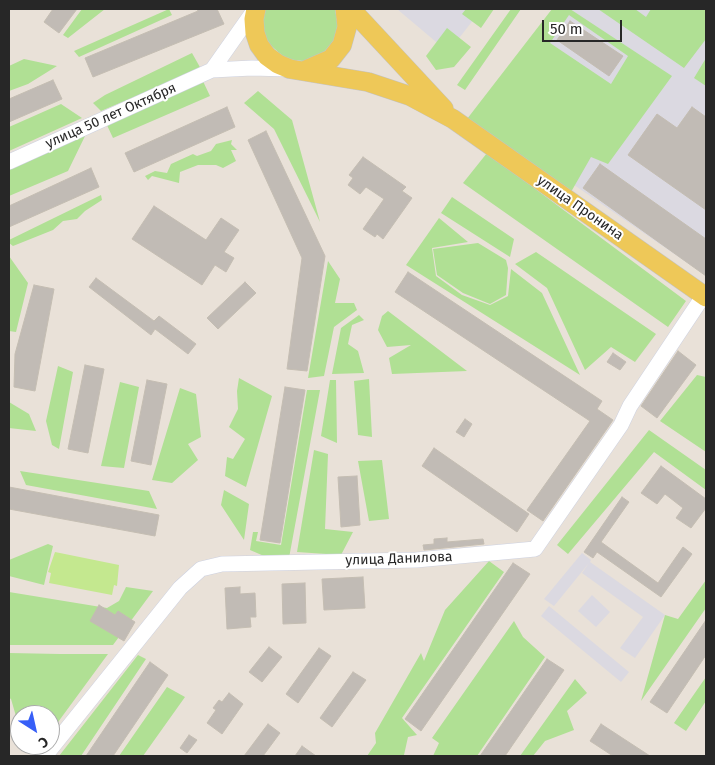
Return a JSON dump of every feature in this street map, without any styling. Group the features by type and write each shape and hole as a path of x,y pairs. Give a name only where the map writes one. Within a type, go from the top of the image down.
{"main road":[{"name":"улица Пронина","path":"256,9 254,20 255,33 259,45 272,60 297,69 368,82 410,96 454,119 705,296"},
{"path":"297,69 323,64 337,53 342,45 347,27 345,9"},
{"name":"улица Пронина","path":"351,9 454,119"}],"street":[{"path":"212,70 256,9"},
{"path":"212,70 252,68 297,69"},
{"name":"улица 50 лет Октября","path":"9,162 212,70"},
{"name":"улица Данилова","path":"46,756 180,588 201,569 222,564 416,560 534,549 621,425 630,406 705,296"}],"shaded area":[{"path":"397,9 482,9 448,52"},
{"path":"554,9 706,9 706,276 477,118"},
{"path":"582,553 591,560 590,562 665,615 635,658 620,648 643,617 582,573 589,563 554,606 544,599"},
{"path":"592,595 610,612 596,627 578,611"},
{"path":"549,606 629,672 621,682 541,616"}],"green space":[{"path":"82,9 105,9 68,38 63,35"},
{"path":"169,9 172,15 79,57 74,51"},
{"path":"265,9 335,9 338,26 335,40 321,55 303,61 286,59 267,42 262,25"},
{"path":"466,9 494,9 481,28 462,14"},
{"path":"511,9 521,9 465,90 457,85"},
{"path":"552,9 570,9 672,76 608,164 591,157 571,192 467,119","holes":["569,15 628,56 611,84 550,43"]},
{"path":"598,9 635,9 646,17 651,9 706,9 706,39 684,68"},
{"path":"447,28 471,47 454,67 436,70 426,56"},
{"path":"192,53 201,69 101,111 93,103 105,95"},
{"path":"706,58 706,86 694,78"},
{"path":"24,59 57,66 28,84 9,91 9,66"},
{"path":"201,77 210,96 113,138 105,121"},
{"path":"258,91 292,120 320,222 274,129 244,103"},
{"path":"61,104 82,118 9,151 9,127"},
{"path":"86,134 68,171 9,196 9,167"},
{"path":"232,140 231,144 237,150 231,150 236,161 223,168 216,165 198,165 180,172 179,183 152,176 148,180 145,176 155,171 167,173 171,164 193,154 197,156 211,151 216,144"},
{"path":"487,153 686,301 668,327 463,183"},
{"path":"101,195 102,200 85,211 77,219 63,221 53,230 13,246 9,243 9,240"},
{"path":"452,197 514,239 510,257 441,213"},
{"path":"439,218 468,242 432,248 436,276 462,295 490,305 508,296 511,269 542,293 580,375 406,265"},
{"path":"478,243 506,260 508,268 506,295 490,304 463,293 437,275 433,249"},
{"path":"536,252 656,334 635,362 611,347 585,370 547,288 515,264"},
{"path":"9,256 28,283 16,332 9,331"},
{"path":"328,261 340,279 335,303 354,303 357,310 334,327 324,376 308,378"},
{"path":"388,311 467,371 392,374 389,358 411,345 387,347 378,330 382,316"},
{"path":"359,315 364,320 352,325 348,344 358,351 364,373 332,374 341,328"},
{"path":"58,366 73,372 59,449 52,445 46,421"},
{"path":"697,375 706,377 706,452 660,421"},
{"path":"239,378 272,396 246,487 225,476 227,457 233,459 245,439 229,427 238,409 237,391"},
{"path":"369,379 372,437 358,435 354,381"},
{"path":"330,380 336,380 337,443 321,436"},
{"path":"120,382 139,387 124,468 101,466"},
{"path":"180,388 196,394 201,437 188,444 198,460 172,483 152,480"},
{"path":"307,390 320,390 289,558 271,559 250,550 253,532 258,532 256,541 281,545"},
{"path":"9,402 29,414 36,431 9,428"},
{"path":"649,430 706,470 706,490 654,452 568,554 557,545"},
{"path":"314,450 328,454 325,529 353,532 341,555 297,552"},
{"path":"382,460 389,519 369,521 358,461"},
{"path":"20,471 149,491 157,509 26,485"},
{"path":"224,490 249,504 244,540 221,505"},
{"path":"48,544 53,546 44,585 9,576 9,560"},
{"path":"55,552 119,565 117,586 114,585 112,595 49,583 51,573 48,572"},
{"path":"489,561 504,572 402,718 417,735 408,737 404,755 367,756 376,743 375,733 421,653 424,661 445,610"},
{"path":"706,580 706,608 641,701 665,615 678,619"},
{"path":"126,587 153,591 113,645 9,645 9,592 107,608 119,601"},
{"path":"514,621 523,637 545,657 477,756 433,756 439,743 432,738"},
{"path":"9,653 108,654 60,719 60,705 13,705 9,698"},
{"path":"138,655 146,659 81,756 59,756"},
{"path":"706,677 706,701 686,731 674,723"},
{"path":"575,679 587,693 567,711 574,730 545,741 533,756 520,756"},
{"path":"167,687 185,697 143,756 119,756"}],"building":[{"path":"53,9 77,9 59,33 44,22"},
{"path":"197,9 217,9 224,24 93,77 85,58 198,11"},
{"path":"570,21 623,56 609,76 557,40"},
{"path":"53,80 62,99 9,122 9,99"},
{"path":"227,107 235,127 134,172 125,153"},
{"path":"692,107 706,117 706,210 628,155 657,114 677,128"},
{"path":"266,131 325,256 307,371 287,369 302,258 248,140"},
{"path":"363,157 406,187 402,191 412,198 383,239 377,234 375,237 363,229 384,199 366,187 360,194 348,185 353,178 349,175"},
{"path":"600,164 706,239 706,276 583,188"},
{"path":"91,168 99,187 9,227 9,206"},
{"path":"154,206 206,240 221,218 239,230 224,252 234,258 226,272 215,265 202,285 132,239"},
{"path":"408,272 602,401 597,409 613,420 543,521 527,510 590,421 395,292"},
{"path":"96,278 154,321 159,316 196,344 188,354 155,329 151,335 89,287"},
{"path":"245,282 256,293 218,329 207,318"},
{"path":"34,285 54,289 35,391 14,387 15,354"},
{"path":"678,351 696,365 657,418 641,406"},
{"path":"613,353 626,362 620,370 607,362"},
{"path":"85,365 104,369 88,453 68,449"},
{"path":"147,380 167,384 151,465 131,461"},
{"path":"285,387 305,390 280,543 260,540"},
{"path":"465,419 472,424 464,437 456,432"},
{"path":"434,448 529,514 517,532 422,466"},
{"path":"661,466 706,499 706,508 691,528 676,518 683,508 665,494 657,504 641,493"},
{"path":"357,476 360,525 341,527 338,477"},
{"path":"9,487 159,515 155,536 9,509"},
{"path":"622,497 629,502 601,542 658,583 683,547 692,554 661,597 597,552 593,558 584,552"},
{"path":"447,538 447,542 483,539 484,544 424,550 423,545 434,544 434,539"},
{"path":"513,563 530,574 421,731 405,719"},
{"path":"363,577 365,608 324,610 322,579"},
{"path":"305,583 306,623 283,624 282,584"},
{"path":"240,587 240,594 255,593 256,617 250,617 251,627 227,629 225,588"},
{"path":"99,605 115,615 118,611 135,622 124,641 90,621"},
{"path":"706,620 706,655 667,713 650,702"},
{"path":"269,647 282,657 262,682 249,672"},
{"path":"319,648 331,656 298,703 286,694"},
{"path":"547,659 564,670 505,756 480,756"},
{"path":"150,662 168,675 113,756 86,756"},
{"path":"353,672 366,680 332,727 320,718"},
{"path":"229,693 243,704 222,734 207,723 216,710 213,708 219,700 222,702"},
{"path":"268,724 280,733 263,756 244,756"},
{"path":"601,724 650,756 613,756 590,741"},
{"path":"189,735 197,740 187,753 180,748"},
{"path":"302,746 316,756 295,756"}]}
